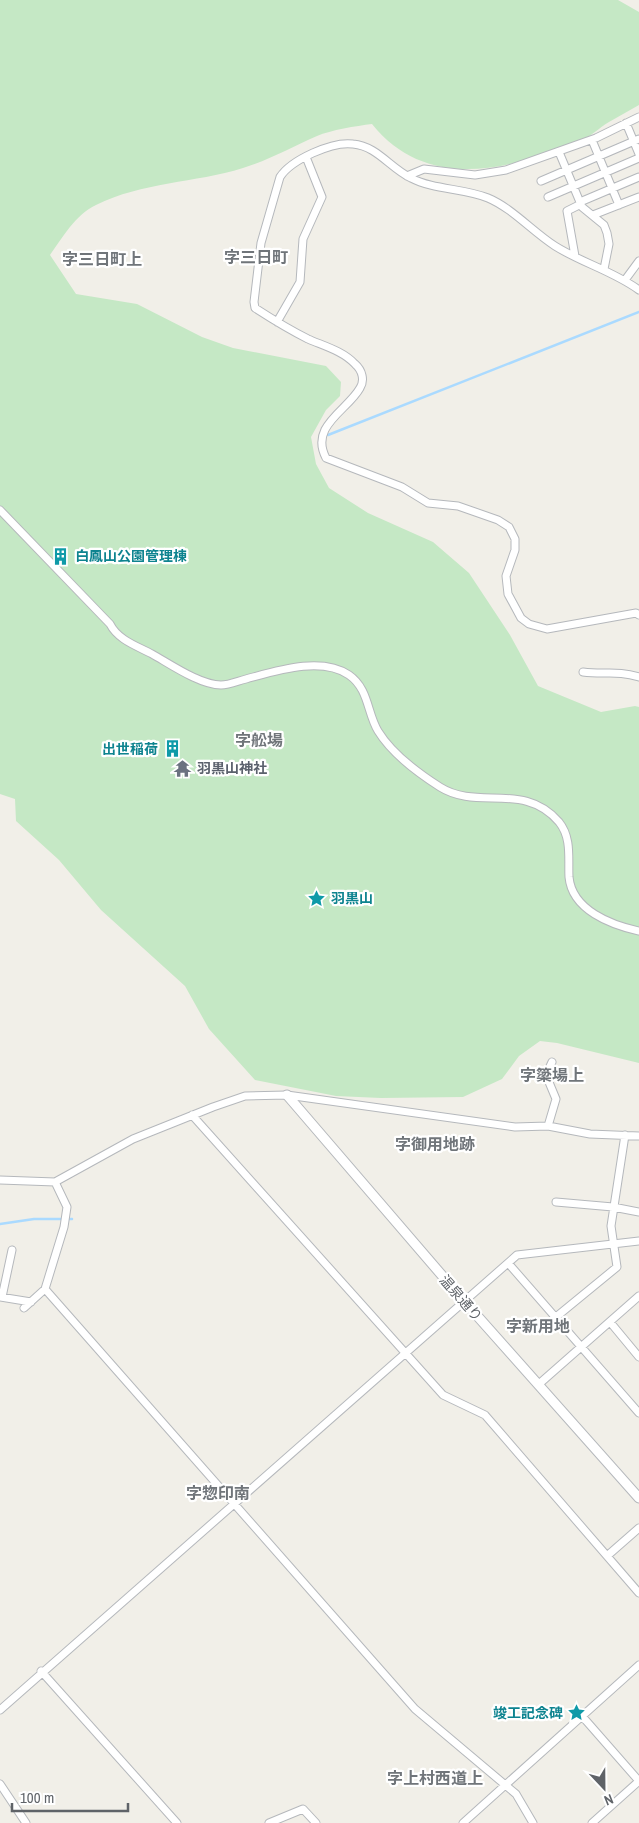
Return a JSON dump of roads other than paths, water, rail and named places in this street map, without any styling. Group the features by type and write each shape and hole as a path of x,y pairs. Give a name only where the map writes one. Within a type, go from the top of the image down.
{"street":[{"path":"407,176 424,169 486,175 592,140 639,117"},
{"path":"626,123 636,140 639,154"},
{"path":"592,140 619,205"},
{"path":"541,181 636,140"},
{"path":"639,290 604,269 557,248 489,198 427,184 407,176 375,151 364,145 351,143 336,145 306,157 286,168 280,177 261,243 254,302 255,308 277,322 340,352 361,371 363,381 360,388 340,409 324,433 323,452 326,458 402,487 428,502 458,506 498,520 509,527 515,539 515,550 506,576 508,594 521,618 528,624 547,629 608,616 636,613 639,615"},
{"path":"559,152 581,203 604,225 608,234 609,244 604,269"},
{"path":"277,322 300,282 303,239 322,197 306,157"},
{"path":"548,197 639,158"},
{"path":"575,256 567,211 612,188 639,177"},
{"path":"593,215 639,197"},
{"path":"625,280 639,261"},
{"path":"0,510 110,624 121,638 205,682 221,685 270,673 312,666 328,666 349,675 362,689 378,731 386,741 409,764 441,788 457,795 522,799 533,802 553,816 561,824 567,837 571,889 577,898 604,920 639,931"},
{"path":"584,672 598,674 619,672 639,678"},
{"path":"548,1126 556,1099 546,1075 552,1062"},
{"path":"0,1180 55,1182 132,1139 245,1096 287,1095 515,1127 548,1126 590,1134 639,1136"},
{"name":"温泉通り","path":"287,1095 464,1301 639,1498"},
{"path":"192,1115 403,1353 443,1395 485,1415 639,1593"},
{"path":"556,1317 617,1267 611,1226 625,1135"},
{"path":"24,1308 45,1289 64,1227 67,1207 55,1182"},
{"path":"556,1202 613,1207 639,1212"},
{"path":"0,1710 41,1671 516,1255 638,1243"},
{"path":"12,1250 1,1297 31,1302"},
{"path":"508,1262 639,1413"},
{"path":"45,1289 415,1709 518,1797 533,1823"},
{"path":"539,1384 639,1296"},
{"path":"610,1322 639,1357"},
{"path":"607,1556 639,1528"},
{"path":"462,1823 639,1665"},
{"path":"41,1671 177,1823"},
{"path":"582,1716 639,1781 592,1823"},
{"path":"0,1784 26,1823"},
{"path":"269,1823 303,1809 316,1823"}],"waterway":[{"path":"328,435 639,312"},
{"path":"0,1224 34,1219 72,1219"}],"place":[{"name":"白鳳山公園管理棟","path":"61,556"},
{"name":"出世稲荷","path":"172,749"},
{"name":"羽黒山神社","path":"183,768"},
{"name":"羽黒山","path":"317,898"},
{"name":"竣工記念碑","path":"577,1713"}],"district":[{"name":"字三日町","path":"256,257"},
{"name":"字三日町上","path":"102,259"},
{"name":"字舩場","path":"259,740"},
{"name":"字簗場上","path":"552,1075"},
{"name":"字御用地跡","path":"435,1144"},
{"name":"字新用地","path":"538,1326"},
{"name":"字惣印南","path":"218,1493"},
{"name":"字上村西道上","path":"435,1778"}]}
